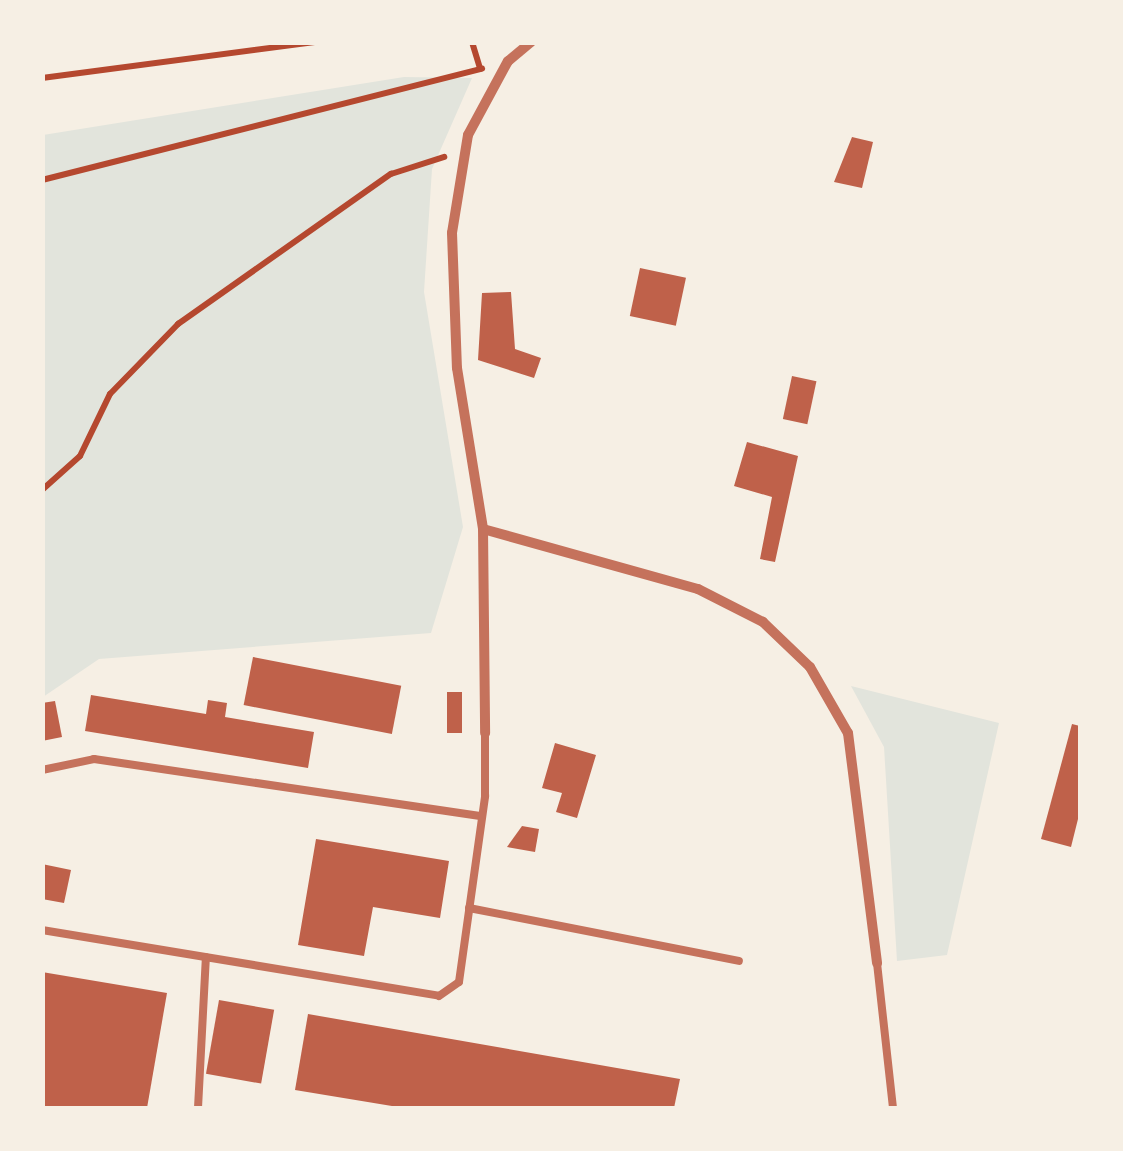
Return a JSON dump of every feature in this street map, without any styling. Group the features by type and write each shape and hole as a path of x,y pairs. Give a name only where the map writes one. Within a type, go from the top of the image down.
{"street":[{"path":"484,733 483,529 457,368 452,233 466,150 508,62 531,42"},
{"path":"483,529 698,589 763,622 810,667 848,732 877,964"}],"lane":[{"path":"42,930 440,996 459,982 482,816 484,733"},
{"path":"42,770 94,759 482,816"},
{"path":"469,908 739,961"},
{"path":"198,1108 206,957"},
{"path":"877,964 893,1108"}],"path":[{"path":"218,42 219,55"},
{"path":"42,78 315,42"},
{"path":"472,42 480,69"},
{"path":"42,180 508,62"},
{"path":"42,490 80,456 110,394 178,324 392,174 466,150"}],"shaded area":[{"path":"404,77 472,78 432,169 424,292 463,527 431,633 99,659 43,697 43,135"},
{"path":"851,686 999,723 947,955 897,961 884,747"}],"building":[{"path":"852,137 873,142 862,188 834,182"},
{"path":"640,268 686,278 676,326 630,316"},
{"path":"511,292 515,349 541,358 534,378 478,360 482,293"},
{"path":"792,376 816,381 807,424 783,419"},
{"path":"747,442 798,456 775,562 760,559 772,497 734,486"},
{"path":"253,657 401,686 392,734 244,705"},
{"path":"447,692 462,692 462,733 447,733"},
{"path":"91,695 206,714 208,700 227,703 225,717 314,732 308,768 85,731"},
{"path":"55,701 62,737 42,741 42,703"},
{"path":"1072,724 1080,726 1080,811 1071,847 1041,839"},
{"path":"555,743 596,755 577,818 556,812 562,793 542,788"},
{"path":"522,826 539,829 535,852 507,847"},
{"path":"316,839 449,861 440,918 373,907 364,956 298,945"},
{"path":"42,864 71,870 64,903 42,899"},
{"path":"42,972 167,993 147,1108 42,1108"},
{"path":"219,1000 274,1010 261,1084 206,1074"},
{"path":"308,1014 680,1079 674,1108 404,1108 295,1090"}]}
